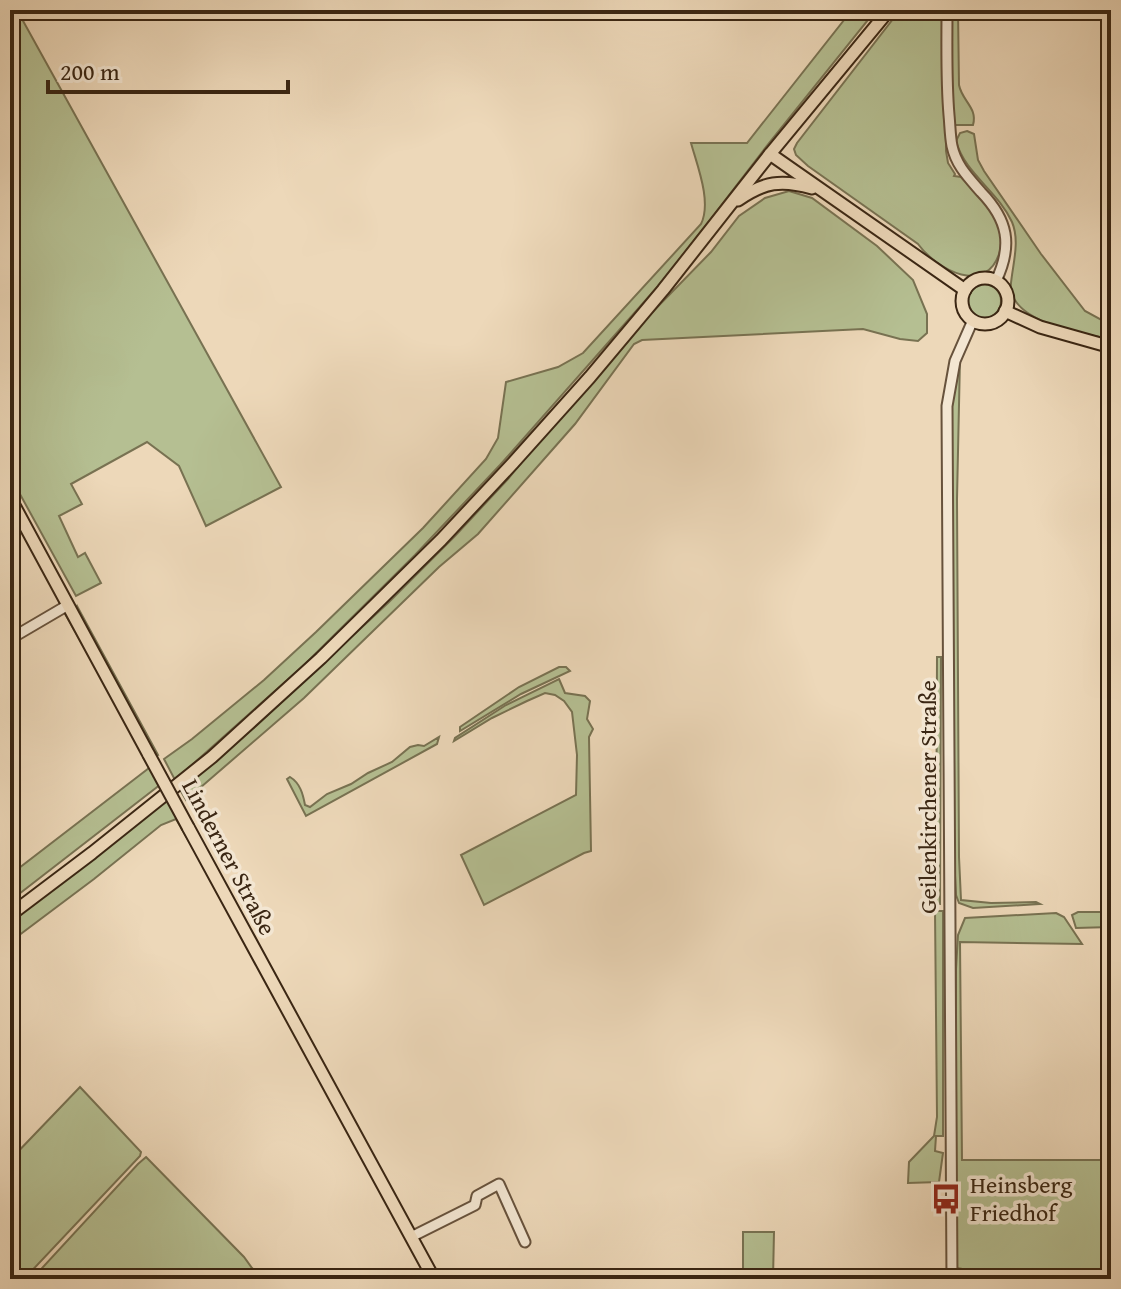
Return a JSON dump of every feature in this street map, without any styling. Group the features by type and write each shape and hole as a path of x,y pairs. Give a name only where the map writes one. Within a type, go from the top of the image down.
{"main road":[{"path":"10,915 212,757 321,658 441,540 590,377 889,10"},
{"path":"770,154 965,290"},
{"path":"727,208 762,186 779,182 820,190"},
{"path":"980,278 996,281 1007,293 1005,311 993,322 983,324 973,320 963,309 965,290 980,278"},
{"path":"1005,311 1040,327 1111,347"},
{"name":"Linderner Straße","path":"10,498 434,1279"}],"street":[{"path":"947,10 951,145 965,175 996,209 1006,229 1007,247 996,281"},
{"name":"Geilenkirchener Straße","path":"952,1279 947,423 955,361 973,320"},
{"path":"10,639 68,605"},
{"path":"411,1237 475,1205 477,1196 499,1184 525,1242"}],"green space":[{"path":"10,10 17,10 281,487 206,526 179,466 147,442 71,484 82,504 59,516 78,557 85,553 101,583 76,596 10,476"},
{"path":"852,10 876,10 667,276 500,465 415,555 302,667 175,780 164,759 264,680 316,632 423,528 486,459 498,438 506,382 558,367 583,353 701,224 704,195 691,143 747,143"},
{"path":"900,10 946,10 948,163 954,176 961,177 991,208 1001,231 1000,251 994,265 984,273 973,276 961,274 937,263 918,244 808,166 794,149"},
{"path":"950,10 958,10 959,85 972,109 973,125 952,123"},
{"path":"967,131 974,134 978,160 984,171 1041,254 1085,311 1111,325 1111,339 1049,324 1021,308 1013,296 1011,283 1016,237 1012,222 960,153 956,141 960,133"},
{"path":"789,191 812,198 877,246 913,280 927,314 927,333 918,341 863,329 642,340 634,344 575,424 478,534 439,567 304,698 186,800 179,788 256,726 455,536 508,479 634,331 711,252 739,216 765,198"},
{"path":"984,284 996,289 1001,301 996,313 984,318 972,313 967,301 972,289"},
{"path":"960,358 957,499 961,900 1040,904 973,908 959,903 956,895 950,402"},
{"path":"77,606 158,755 155,756 75,609"},
{"path":"67,611 161,784 10,901 10,875 149,768 64,612"},
{"path":"937,657 941,657 940,904 936,904"},
{"path":"559,667 570,671 521,694 460,731 460,727 519,687"},
{"path":"559,679 565,693 585,696 590,701 587,719 593,729 589,737 591,851 484,905 461,855 576,795 577,755 572,712 564,701 545,693 492,718 454,741 506,705"},
{"path":"439,737 437,744 306,816 287,779 290,777 296,782 305,805 310,807 327,794 392,762 410,747 424,746"},
{"path":"169,796 220,895 176,819 161,825 10,942 10,918"},
{"path":"935,911 943,911 943,1136 936,1136 935,1151 943,1153 939,1182 908,1183 909,1162 934,1136 937,1117"},
{"path":"1078,912 1111,912 1111,927 1076,928 1072,915"},
{"path":"1056,913 1064,917 1082,944 960,942 962,1160 1111,1160 1111,1279 967,1279 967,1274 963,1274 963,1269 956,1265 958,935 965,918"},
{"path":"80,1087 141,1152 140,1156 24,1279 10,1279 10,1160"},
{"path":"146,1157 252,1268 264,1279 32,1279"},
{"path":"743,1232 774,1232 773,1279 743,1279"}],"place":[{"name":"Heinsberg Friedhof","path":"946,1199"}]}
